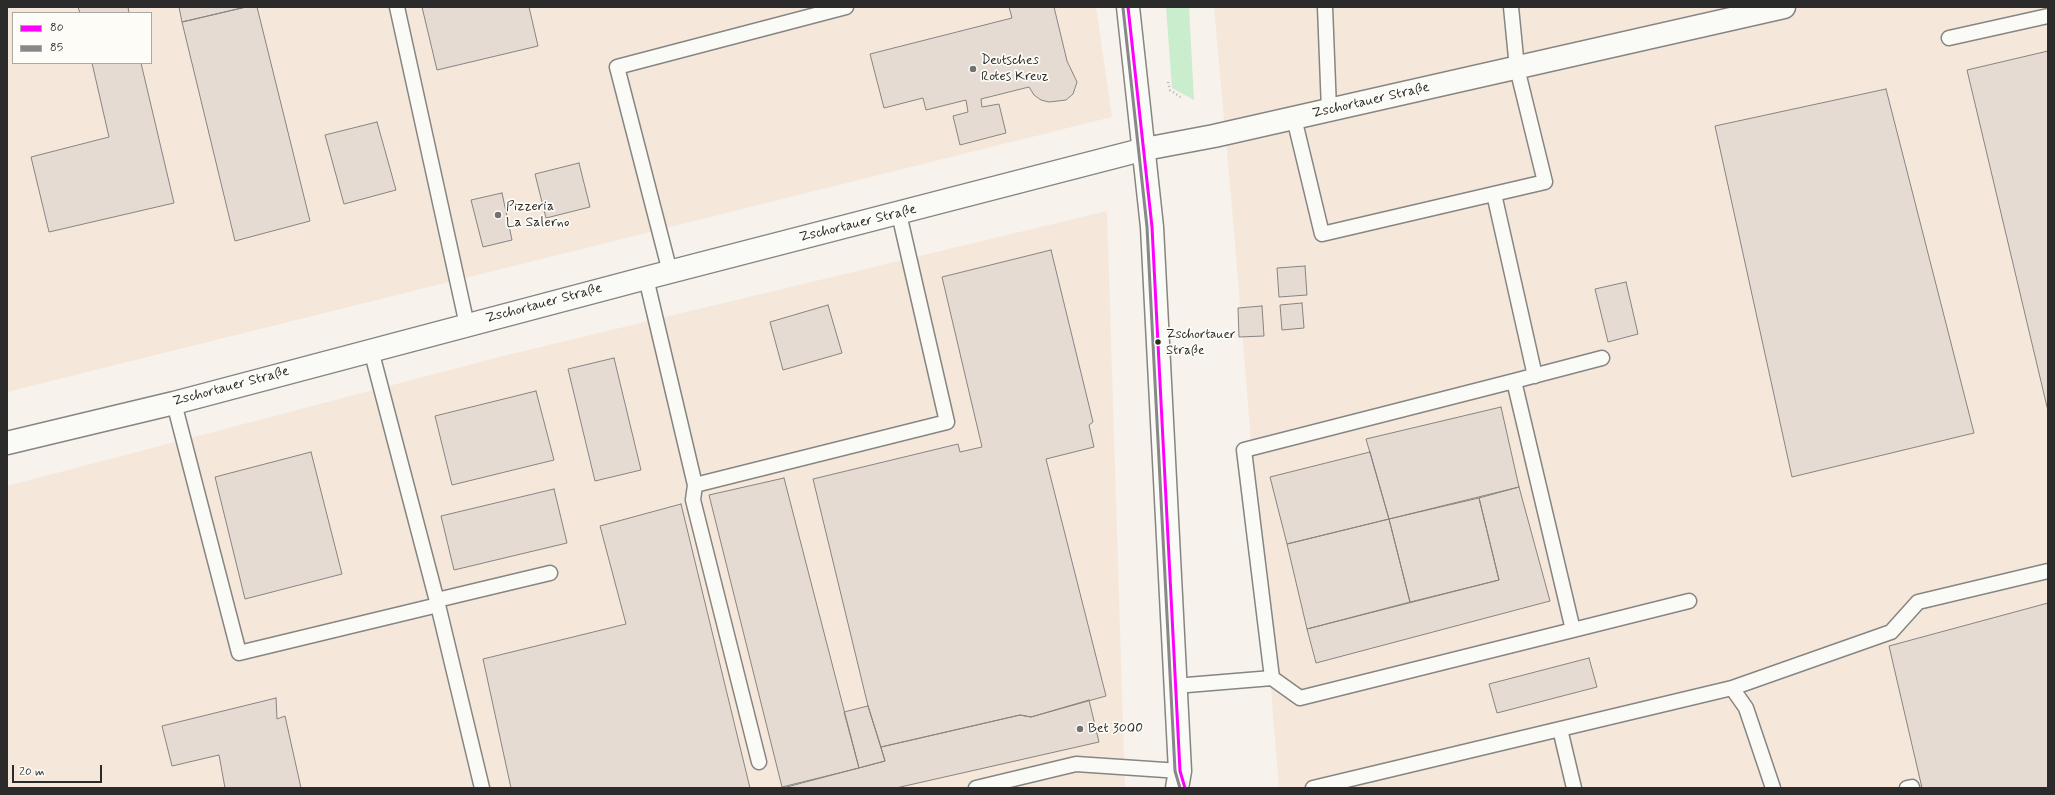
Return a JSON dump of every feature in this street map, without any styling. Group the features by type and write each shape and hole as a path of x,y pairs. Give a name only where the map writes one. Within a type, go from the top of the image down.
{"street":[{"path":"1128,7 1145,149 1152,228 1181,782"},
{"name":"Zschortauer Straße","path":"7,443 174,403 646,278 1145,149 1294,118 1784,7"}],"lane":[{"path":"397,7 467,325"},
{"path":"670,272 617,66 846,7"},
{"path":"1325,7 1329,110"},
{"path":"1294,118 1322,234 1545,182 1517,68 1511,7"},
{"path":"1949,38 2048,16"},
{"path":"1494,194 1535,376"},
{"path":"695,485 947,422 898,214"},
{"path":"646,278 695,485 693,500 759,762"},
{"path":"371,350 438,602 482,788"},
{"path":"1272,678 1244,450 1602,358"},
{"path":"1514,381 1573,630"},
{"path":"174,403 239,653 550,573"},
{"path":"1312,788 1732,688 1891,632 1918,602 2048,571"},
{"path":"1175,686 1272,678 1300,698 1689,601"},
{"path":"1732,688 1746,708 1773,788"},
{"path":"1560,729 1574,788"},
{"path":"976,788 1076,764 1181,782"}],"path":[{"path":"1168,82 1170,90 1182,98"}],"shaded area":[{"path":"7,7 1096,7 1112,117 7,392"},
{"path":"1214,7 2048,7 2048,788 1279,788 1234,231"},
{"path":"1107,211 1125,788 7,788 7,486 503,356"}],"green space":[{"path":"1166,7 1189,7 1194,100 1172,88"}],"building":[{"path":"78,7 128,7 129,12 80,12"},
{"path":"179,7 246,7 182,22"},
{"path":"246,7 257,7 310,221 235,241 182,22"},
{"path":"422,7 529,7 538,46 437,70"},
{"name":"Deutsches Rotes Kreuz","path":"1009,7 1054,7 1067,61 1077,82 1073,94 1066,100 1049,102 1041,100 1034,95 1029,87 981,99 982,107 999,104 1006,133 960,145 953,116 968,112 966,100 926,110 923,98 884,108 870,54 1012,18"},
{"path":"2048,51 2048,411 1967,70"},
{"path":"92,64 141,64 174,203 49,232 31,157 109,137"},
{"path":"1886,89 1974,433 1792,477 1715,126"},
{"path":"377,122 396,190 344,204 325,135"},
{"path":"579,163 590,207 546,218 535,174"},
{"path":"502,193 512,240 483,247 471,200"},
{"path":"1051,250 1093,422 1089,425 1094,447 1046,459 1106,696 1031,717 1020,715 881,747 868,706 813,479 958,444 960,452 982,447 942,277"},
{"path":"1305,266 1307,295 1279,297 1277,268"},
{"path":"1626,282 1638,334 1608,342 1595,289"},
{"path":"1302,303 1304,328 1282,330 1280,305"},
{"path":"828,305 842,353 783,370 770,322"},
{"path":"1262,306 1264,336 1239,337 1238,308"},
{"path":"614,358 641,470 595,481 568,369"},
{"path":"536,391 554,460 452,485 435,416"},
{"path":"1501,407 1519,487 1389,519 1366,439"},
{"path":"311,452 342,574 245,599 215,477"},
{"path":"1370,452 1389,519 1287,544 1270,477"},
{"path":"784,478 859,768 782,787 709,495"},
{"path":"1519,487 1550,601 1316,663 1307,629 1499,580 1479,498"},
{"path":"554,489 567,543 454,570 441,516"},
{"path":"1479,498 1499,580 1410,602 1389,519"},
{"path":"681,504 750,788 511,788 483,659 626,624 600,526"},
{"path":"1389,519 1410,602 1307,629 1287,544"},
{"path":"2048,603 2048,788 1922,788 1889,646"},
{"path":"1589,658 1597,687 1497,713 1489,684"},
{"path":"276,698 277,719 285,716 301,788 225,788 219,755 172,766 162,726"},
{"path":"1089,700 1099,742 896,788 783,788 885,761 881,747 1020,715 1031,717"},
{"path":"868,706 885,761 859,768 844,712"}],"transit line":[{"name":"80","path":"1128,7 1152,227 1180,771 1185,788"},
{"name":"85","path":"1123,8 1147,227 1175,771 1180,788"}],"place":[{"name":"Deutsches Rotes Kreuz","path":"973,69"},
{"name":"Pizzeria La Salerno","path":"498,215"},
{"name":"Zschortauer Straße","path":"1158,342"},
{"name":"Bet 3000","path":"1080,729"}]}
